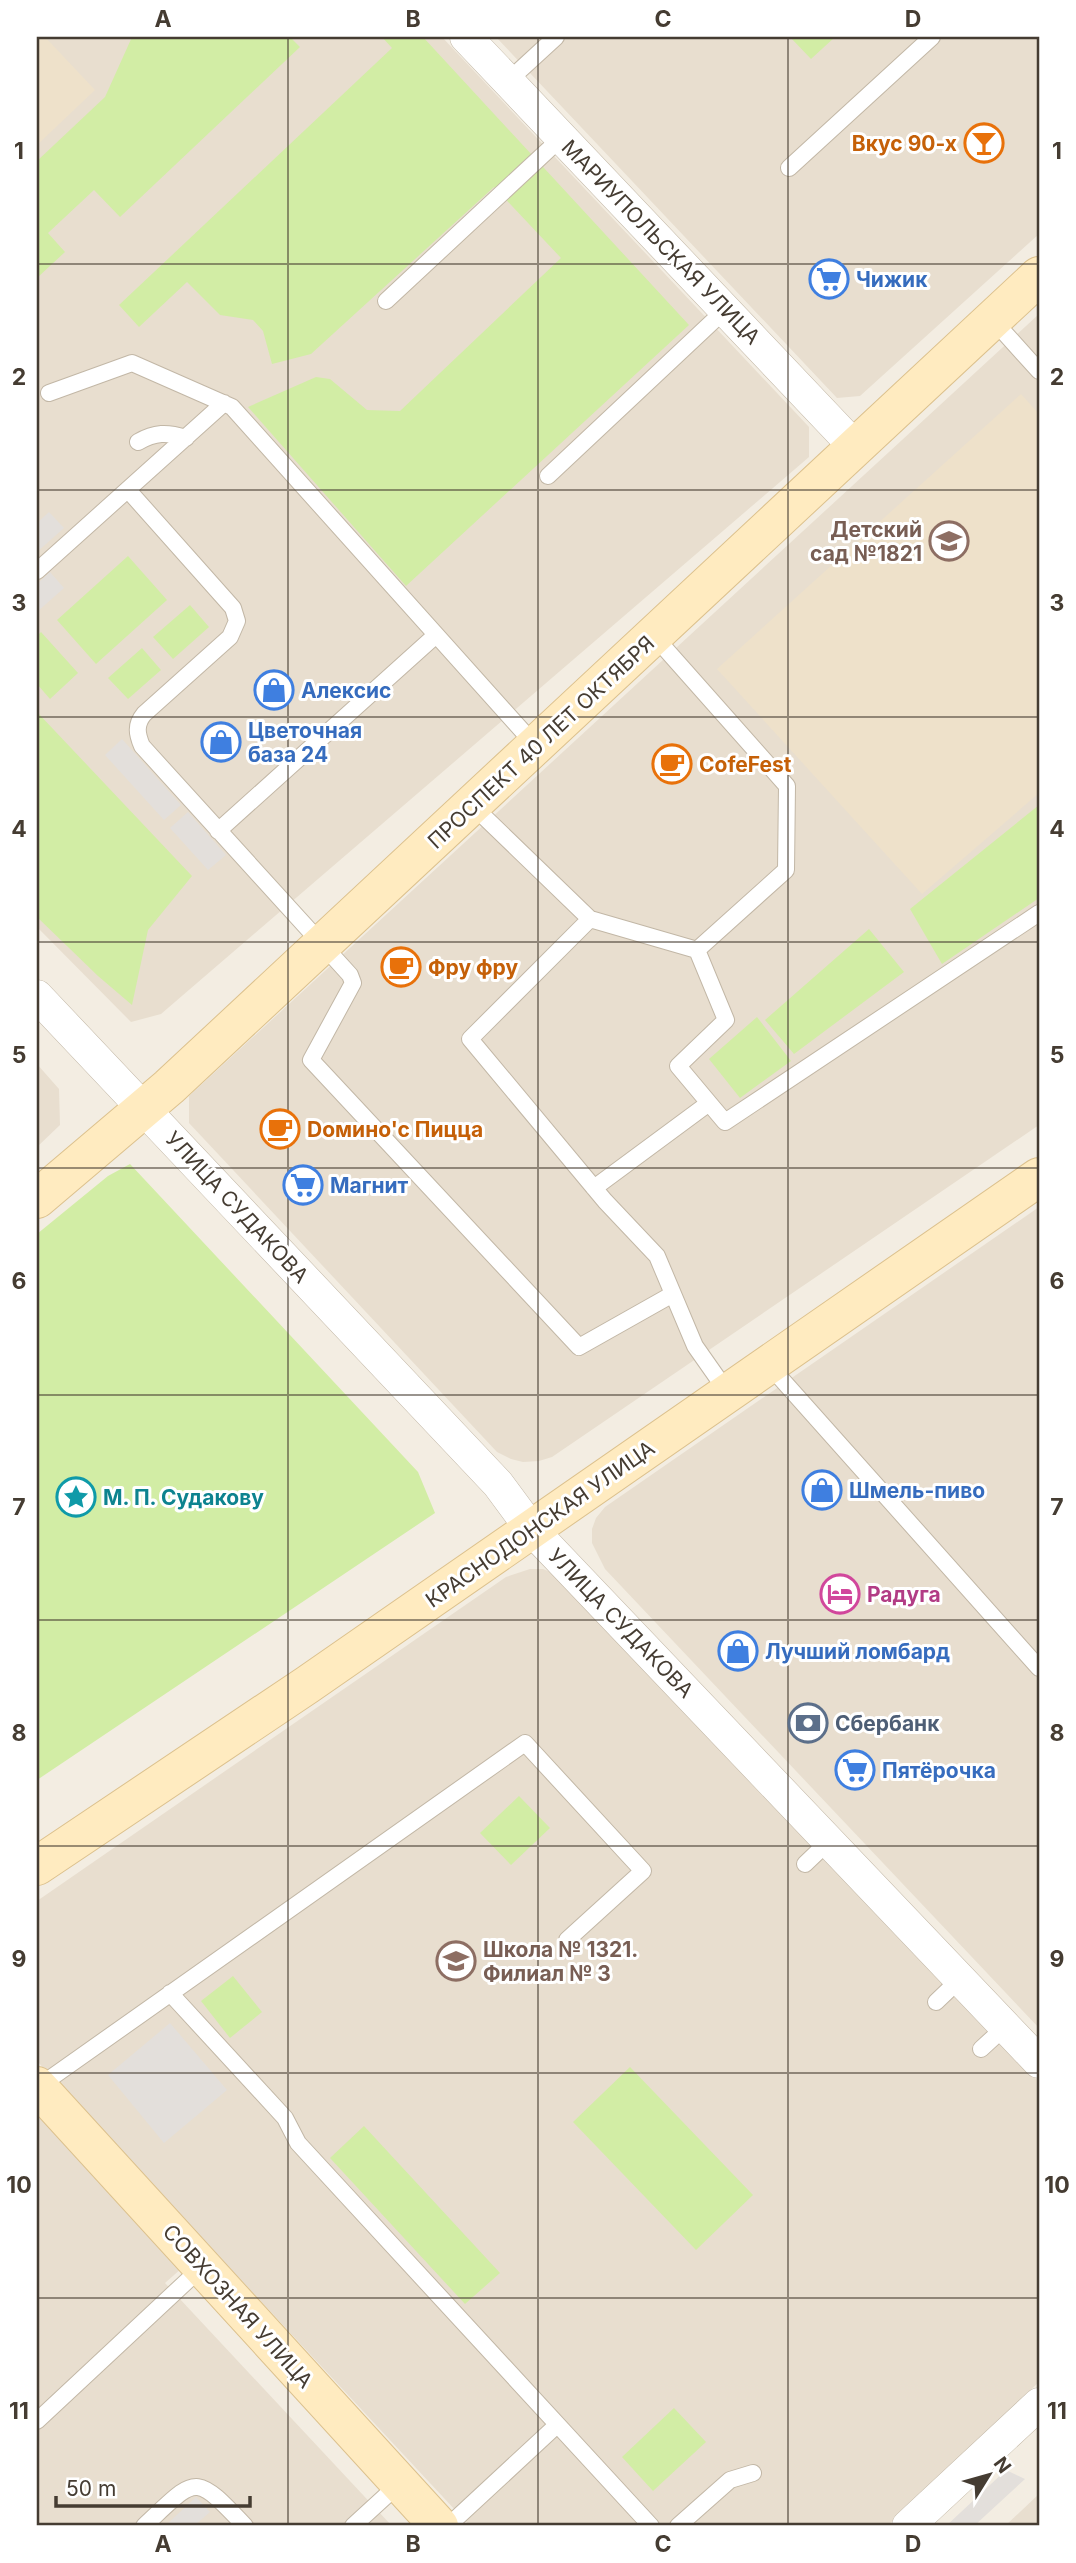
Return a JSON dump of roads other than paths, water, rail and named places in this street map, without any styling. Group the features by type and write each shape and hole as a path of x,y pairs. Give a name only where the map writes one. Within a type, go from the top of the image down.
{"street":[{"name":"МАРИУПОЛЬСКАЯ УЛИЦА","path":"466,37 856,447"},
{"name":"ПРОСПЕКТ 40 ЛЕТ ОКТЯБРЯ","path":"37,1199 169,1087 537,747 1039,276"},
{"name":"УЛИЦА СУДАКОВА","path":"37,996 498,1484 532,1531 1039,2062"},
{"name":"КРАСНОДОНСКАЯ УЛИЦА","path":"37,1866 532,1531 1039,1177"},
{"name":"СОВХОЗНАЯ УЛИЦА","path":"37,2087 439,2526"},
{"path":"908,2526 1039,2404"}],"lane":[{"path":"508,81 556,37"},
{"path":"789,168 932,37"},
{"path":"386,301 561,138"},
{"path":"548,476 726,309"},
{"path":"993,320 1039,370"},
{"path":"48,393 132,363 232,407 537,747"},
{"path":"37,571 224,403"},
{"path":"138,442 161,433 186,438"},
{"path":"128,490 229,603 236,615 236,626 230,637 144,714 137,728 142,746 350,975 353,983 311,1060 579,1347 673,1294"},
{"path":"218,831 436,635"},
{"path":"654,636 787,786 786,870 697,950"},
{"path":"473,806 590,919 697,950"},
{"path":"697,950 726,1020 678,1066 725,1122 1039,914"},
{"path":"590,919 470,1039 594,1188 657,1256 695,1346 728,1393"},
{"path":"594,1188 709,1103"},
{"path":"768,1364 1039,1668"},
{"path":"37,2087 525,1743 643,1871 568,1940"},
{"path":"805,1864 829,1841"},
{"path":"936,2002 960,1979"},
{"path":"170,1993 285,2118 298,2143 650,2526"},
{"path":"981,2049 1006,2026"},
{"path":"37,2421 202,2267"},
{"path":"448,2526 557,2425"},
{"path":"678,2526 730,2480 753,2473"},
{"path":"354,2526 400,2483"},
{"path":"144,2526 182,2491 197,2486 214,2493 244,2526"}],"place":[{"name":"Вкус 90-х","path":"984,143"},
{"name":"Чижик","path":"829,279"},
{"name":"Детский сад №1821","path":"949,541"},
{"name":"Алексис","path":"274,690"},
{"name":"Цветочная база 24","path":"221,742"},
{"name":"CofeFest","path":"672,764"},
{"name":"Фру фру","path":"401,967"},
{"name":"Dомино'с Пицца","path":"280,1129"},
{"name":"Магнит","path":"303,1185"},
{"name":"Шмель-пиво","path":"822,1490"},
{"name":"М. П. Судакову","path":"76,1497"},
{"name":"Радуга","path":"840,1594"},
{"name":"Лучший ломбард","path":"738,1651"},
{"name":"Сбербанк","path":"808,1723"},
{"name":"Пятёрочка","path":"855,1770"},
{"name":"Школа № 1321. Филиал № 3","path":"456,1961"}]}
